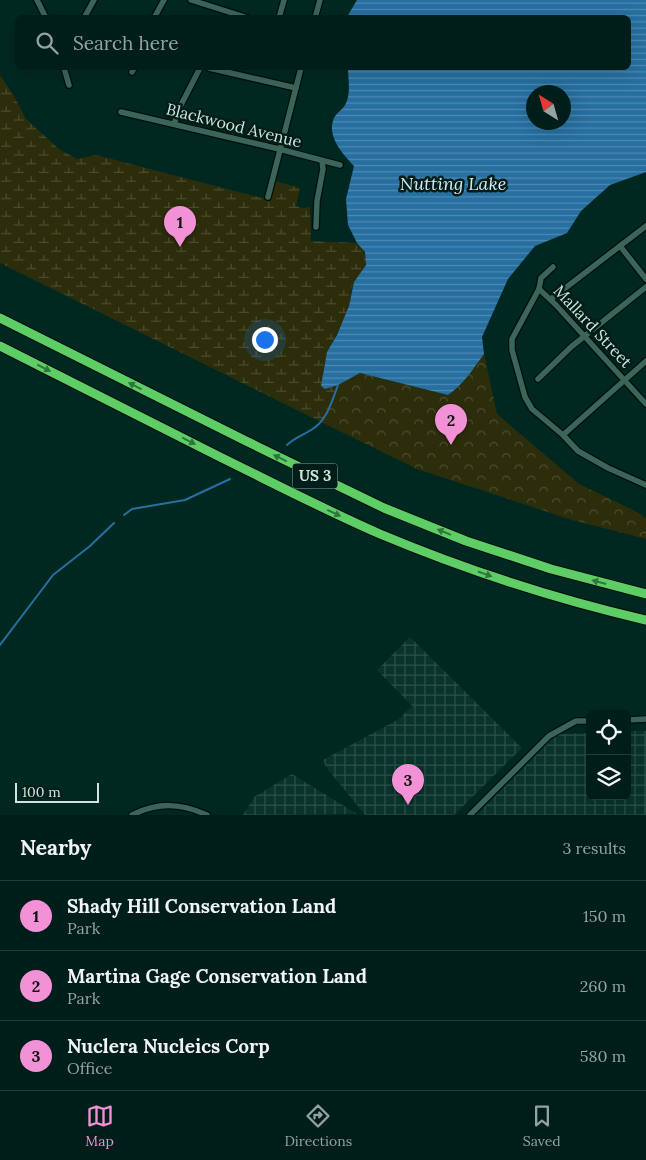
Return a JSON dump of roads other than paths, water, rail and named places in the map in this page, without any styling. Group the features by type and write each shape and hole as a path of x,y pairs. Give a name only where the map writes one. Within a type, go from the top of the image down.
{"highway":[{"name":"US 3","path":"0,318 323,480 384,508 466,541 551,569 646,594"},
{"name":"US 3","path":"0,346 322,508 381,534 454,563 522,586 559,598 646,620"}],"street":[{"path":"37,0 44,15"},
{"path":"86,15 94,0"},
{"path":"156,15 164,0"},
{"path":"191,0 238,15"},
{"path":"280,15 284,0"},
{"path":"316,15 320,0"},
{"path":"220,15 221,10"},
{"path":"65,70 69,85"},
{"path":"174,124 180,107 199,70"},
{"path":"218,70 296,88"},
{"path":"268,197 300,70"},
{"name":"Blackwood Avenue","path":"121,112 279,149 340,166"},
{"path":"316,227 318,195 323,169 322,160"},
{"path":"551,299 646,226"},
{"path":"620,246 646,279"},
{"path":"553,266 541,278 539,289 513,336 511,346 526,400 532,409 564,435 582,454 646,484"},
{"path":"538,379 560,357 646,287"},
{"name":"Mallard Street","path":"539,289 551,299 646,404"},
{"path":"564,435 646,361"},
{"path":"631,720 646,719"},
{"path":"470,815 549,736 576,721 586,721"},
{"path":"132,815 142,810 168,805 181,805 207,815"}],"water":[{"name":"Nutting Lake","path":"357,0 646,0 646,172 610,185 581,211 567,233 535,246 508,279 482,337 484,354 463,382 448,395 360,373 338,385 325,389 321,386 327,352 337,335 349,306 354,282 366,265 365,252 357,243 348,225 346,199 354,166 337,144 332,131 334,118 344,107 348,99 348,70 631,70 631,15 348,15"}],"waterway":[{"path":"287,445 317,426 325,416 338,385"},
{"path":"124,515 132,509 185,500 230,479"},
{"path":"0,645 53,575 90,546 114,523"}],"place":[{"name":"Shady Hill Conservation Land","path":"180,247"},
{"name":"Martina Gage Conservation Land","path":"451,445"},
{"name":"Nuclera Nucleics Corp","path":"408,805"}]}
